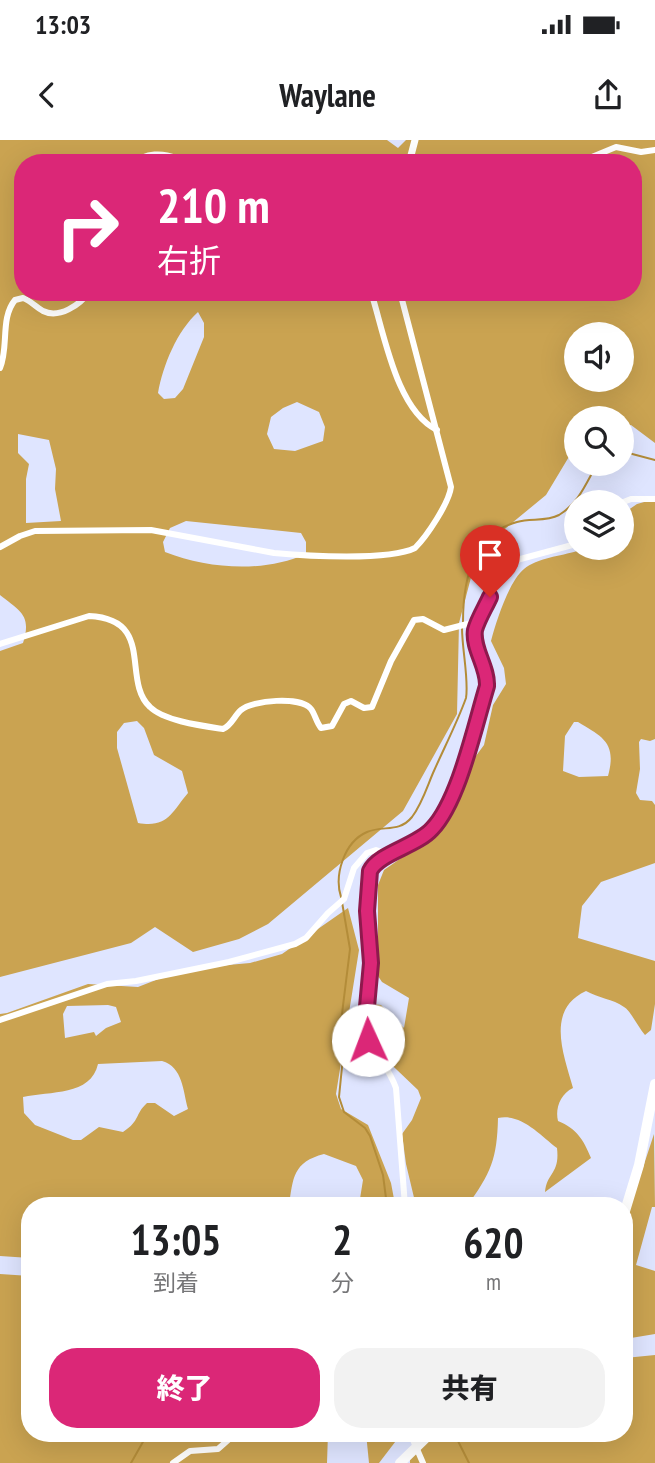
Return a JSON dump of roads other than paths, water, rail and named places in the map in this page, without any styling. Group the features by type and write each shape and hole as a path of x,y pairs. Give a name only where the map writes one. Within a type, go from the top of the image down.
{"highway":[{"path":"629,1197 652,1118 655,1084"},
{"path":"400,1463 422,1442"}],"street":[{"path":"598,154 616,146 640,152 655,150"},
{"path":"0,368 4,359 4,327 8,309 14,301"},
{"path":"28,301 49,313 69,309 82,301"},
{"path":"374,301 395,378 423,422 436,430"},
{"path":"0,547 35,531 151,530 274,554 351,556 409,551 420,544 450,492 449,475 402,301"},
{"path":"634,499 655,499"},
{"path":"404,1197 396,1088 392,1075 368,1040 365,1029 371,963 367,911 368,879 372,866 431,831 450,798 487,686 488,675 475,640 478,621 507,565 564,547"},
{"path":"0,644 89,616 97,617 115,623 129,636 145,702 159,713 195,725 223,729 240,710 254,704 298,702 312,709 320,728 332,726 344,704 351,701 364,708 372,707 391,661 414,620 423,619 444,630 478,621"},
{"path":"0,1020 107,984 136,981 229,962 295,944 306,938 344,899 354,868 367,853 376,850 391,855"},
{"path":"173,1463 190,1451 218,1449 226,1442"},
{"path":"414,1442 423,1463"}],"waterway":[{"path":"634,454 655,460"},
{"path":"463,622 468,576 480,548 502,528 517,522 559,515 577,499 590,476"},
{"path":"341,897 340,869 352,843 367,832 397,827 412,817 459,717 466,698 467,682 462,628"},
{"path":"342,902 350,949 340,1030 344,1047 339,1097 344,1112 365,1128 370,1136 383,1175 386,1197"},
{"path":"131,1463 143,1442"},
{"path":"458,1442 469,1463"}]}
